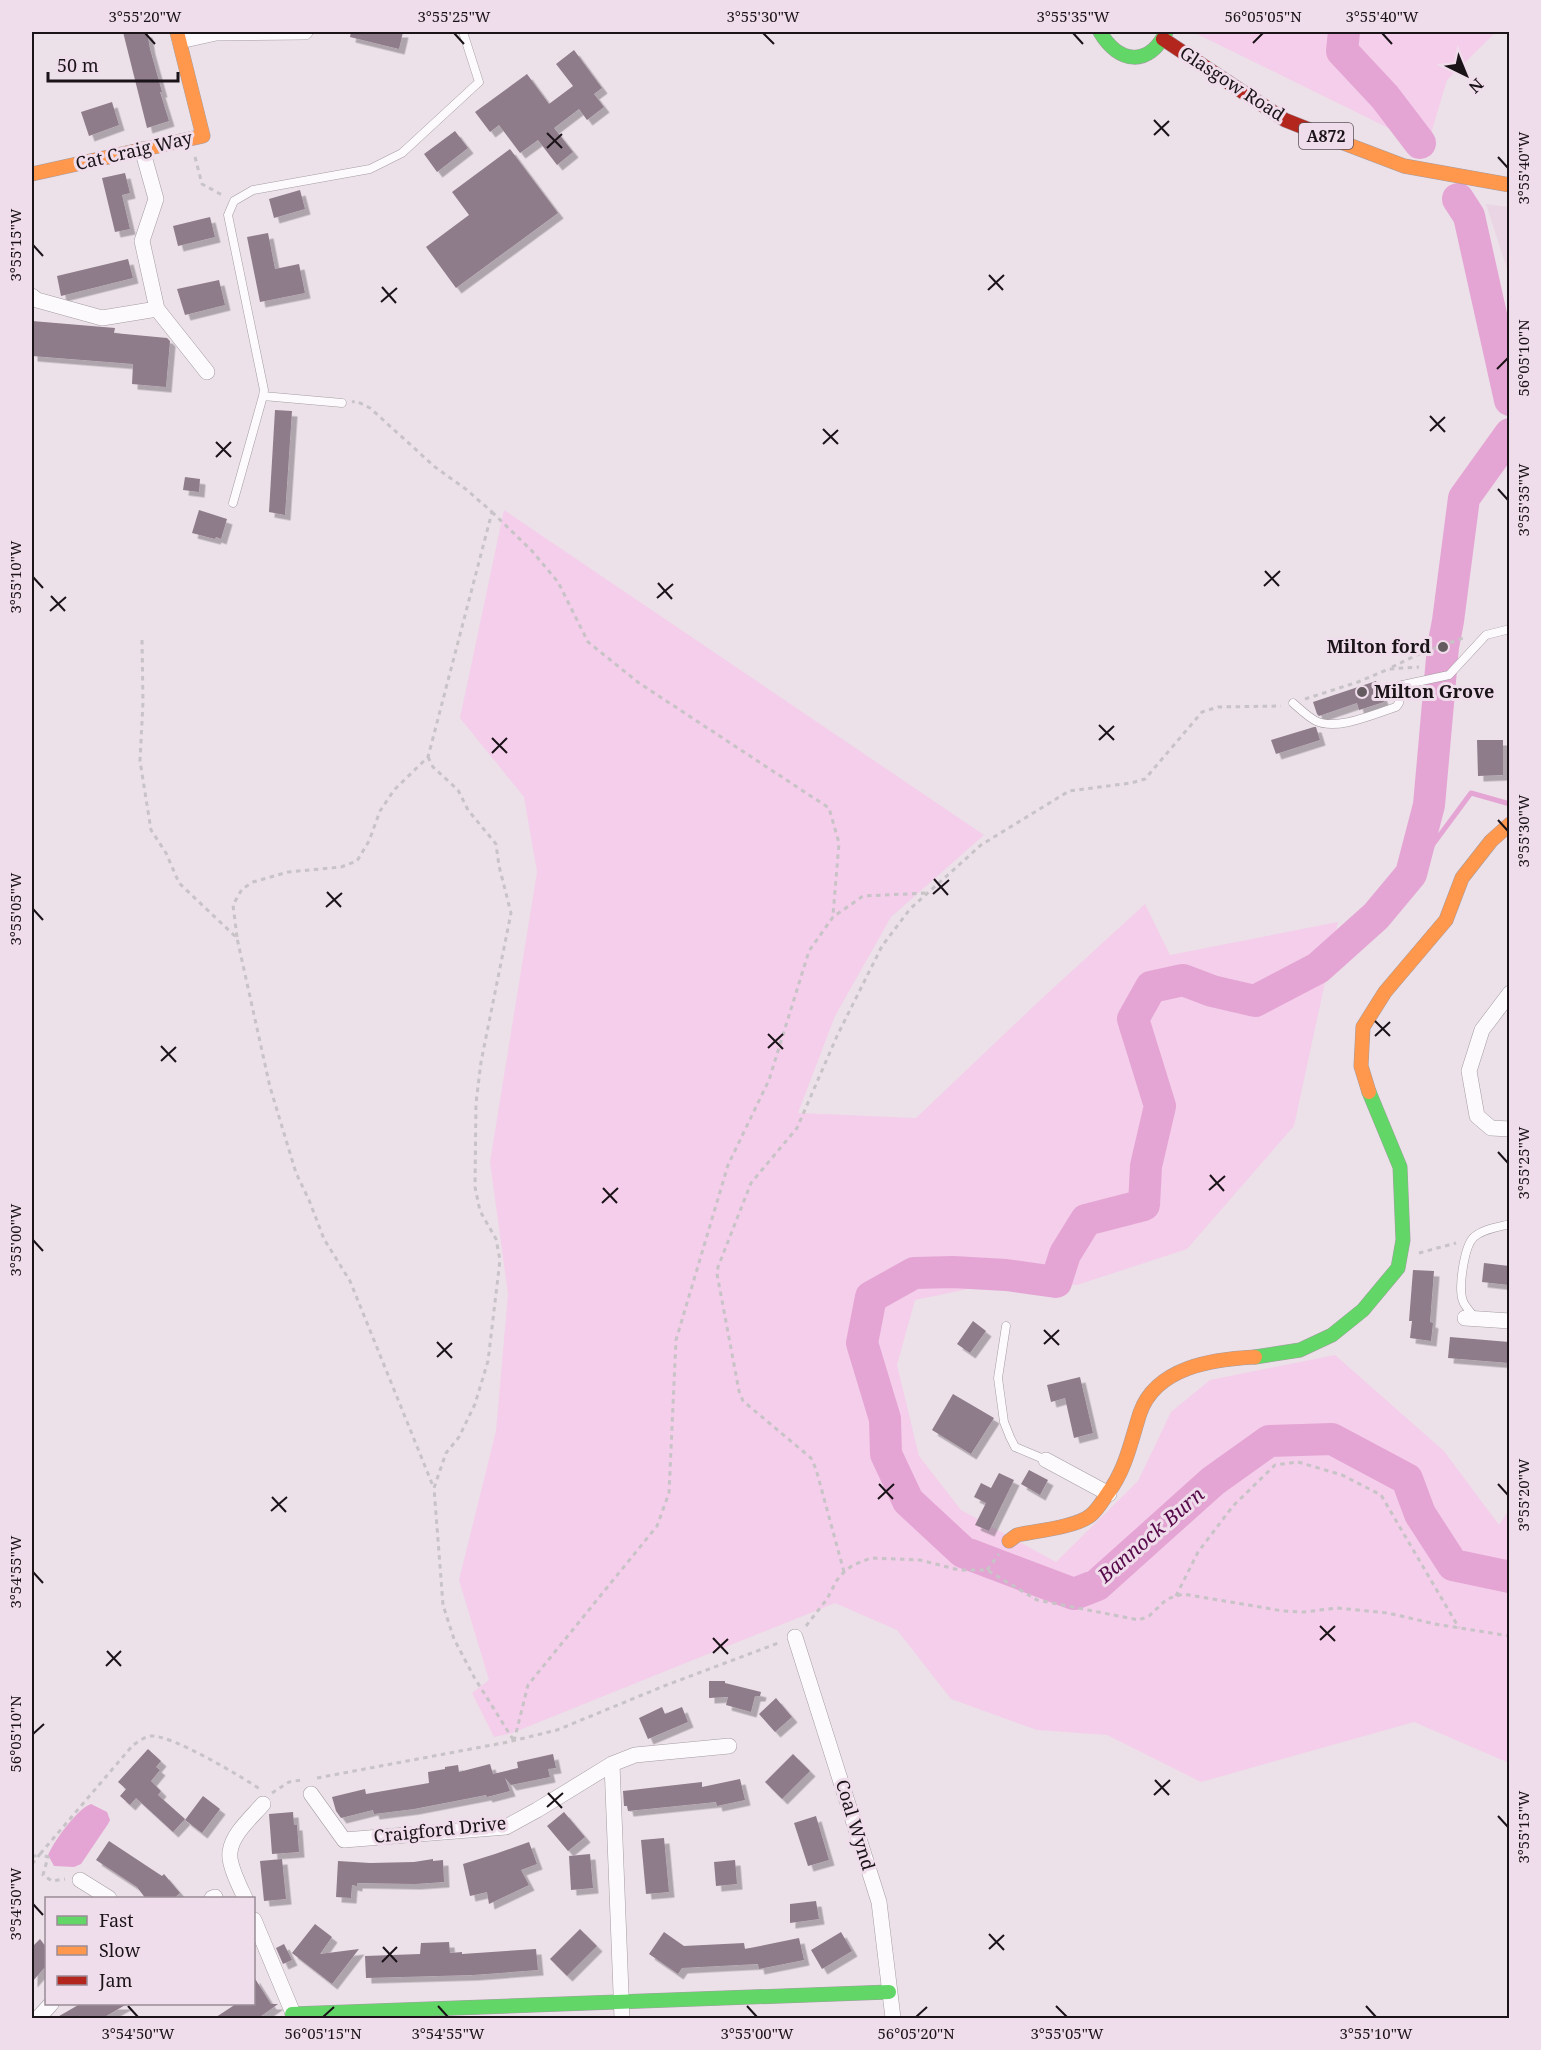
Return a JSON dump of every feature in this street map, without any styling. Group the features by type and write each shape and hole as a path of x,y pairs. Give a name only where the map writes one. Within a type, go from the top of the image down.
{"street":[{"path":"179,36 216,33 306,32"},
{"name":"A872","path":"1100,32 1105,43 1113,51 1124,56 1136,57 1146,55 1156,48 1165,35"},
{"name":"Glasgow Road","path":"1165,35 1286,120 1404,166 1509,185"},
{"name":"Cat Craig Way","path":"32,174 203,136 179,36"},
{"path":"142,149 156,199 142,241 157,309 207,372"},
{"path":"32,296 37,300 102,318 157,309"},
{"path":"1009,1541 1017,1535 1078,1522 1091,1515 1117,1481 1126,1462 1141,1411 1151,1392 1177,1372 1221,1359 1270,1356 1300,1350 1332,1335 1363,1310 1393,1276 1398,1268 1404,1240 1400,1167 1360,1066 1363,1027 1385,992 1446,920 1462,878 1491,841 1509,824"},
{"path":"1509,993 1482,1030 1468,1071 1477,1116 1491,1128 1509,1129"},
{"path":"1470,1318 1509,1321"},
{"path":"1046,1460 1108,1494"},
{"name":"Coal Wynd","path":"795,1637 879,1902 893,2019"},
{"name":"Craigford Drive","path":"311,1787 344,1840 506,1827 612,1764 635,1755 729,1746"},
{"path":"612,1764 621,2019"},
{"path":"244,1897 229,1853 236,1836 263,1804"},
{"path":"80,1880 106,1897"},
{"path":"255,1922 294,2016 889,1992"},
{"path":"38,2019 50,2005"}],"lane":[{"path":"234,503 264,390 228,215 234,201 253,190 370,169 402,153 480,82 463,32"},
{"path":"263,396 342,403"},
{"path":"1293,703 1315,721 1329,725 1341,724 1395,707 1399,703 1398,686 1449,675 1486,635 1509,628"},
{"path":"1470,1318 1463,1302 1461,1288 1466,1251 1473,1238 1509,1224"},
{"path":"1006,1326 998,1378 1004,1422 1016,1447 1046,1460"}],"path":[{"path":"190,139 202,184 234,201"},
{"path":"342,403 356,401 370,408 435,467 492,512 532,551 558,582 588,642 639,683 829,808 839,843 833,917"},
{"path":"492,512 428,757 394,790 380,810 369,841 357,861 341,867 288,872 253,882 242,889 233,905 237,938 270,1087 296,1173 324,1239 350,1281 434,1488 443,1605 454,1639 474,1677 514,1741"},
{"path":"844,1572 811,1458 743,1401 739,1391 717,1274 751,1183 797,1128 837,1036 882,946 910,909 981,845 1069,791 1145,779 1202,712 1218,706 1274,707 1293,703 1358,682 1419,654 1471,635 1486,635"},
{"path":"142,640 143,702 140,761 151,830 166,853 179,883 237,938"},
{"path":"1389,669 1422,667"},
{"path":"428,757 433,767 458,790 468,810 496,844 511,913 481,1062 476,1103 476,1186 480,1211 496,1239 500,1260 489,1361 475,1404 459,1437 446,1453 434,1488"},
{"path":"514,1741 528,1685 657,1526 669,1493 676,1340 728,1165 769,1080 809,951 833,917 862,896 928,893"},
{"path":"1400,1258 1473,1238"},
{"path":"1176,1596 1198,1552 1233,1506 1275,1465 1298,1462 1342,1475 1381,1495 1459,1628"},
{"path":"311,1787 557,1730 664,1686 795,1637 813,1619 844,1572 853,1565 871,1558 920,1560 959,1570 987,1570 1037,1600 1139,1620 1149,1616 1167,1599 1183,1594 1282,1611 1304,1612 1337,1608 1388,1613 1509,1636"},
{"path":"32,1864 133,1745 148,1736 163,1737 230,1769 269,1794 289,1782 302,1780"},
{"path":"32,1857 40,1854 48,1857 42,1875 47,1879 56,1881 68,1877 80,1880"}],"shaded area":[{"path":"1193,32 1496,32 1447,80 1427,147"},
{"path":"1486,204 1509,207 1509,275"},
{"path":"504,510 984,835 891,917 835,1016 798,1113 916,1118 1145,904 1170,955 1338,922 1294,1126 1187,1249 1077,1285 997,1283 915,1300 897,1365 919,1456 961,1510 1056,1562 1138,1481 1171,1412 1210,1380 1335,1355 1444,1451 1499,1525 1509,1510 1509,1763 1414,1722 1201,1782 1107,1735 1037,1730 951,1699 897,1630 835,1603 512,1733 494,1737 472,1693 489,1680 459,1580 496,1431 508,1294 490,1162 537,872 524,797 460,718"},
{"path":"91,1804 107,1812 110,1820 108,1824 81,1864 74,1867 54,1866 48,1855 51,1849 79,1812"}],"building":[{"path":"123,32 147,32 169,121 147,128"},
{"path":"351,32 403,32 399,49 350,37"},
{"path":"574,50 602,88 594,94 604,107 587,120 579,109 554,128 573,152 557,165 538,140 520,153 499,125 490,132 475,112 527,74 549,104 573,86 556,64"},
{"path":"112,102 119,125 89,136 81,112"},
{"path":"455,131 468,148 437,172 424,154"},
{"path":"510,149 558,213 456,288 426,247 469,215 452,192"},
{"path":"125,173 130,193 122,195 130,229 115,232 102,178"},
{"path":"300,190 305,209 274,218 269,199"},
{"path":"210,217 215,237 178,246 173,226"},
{"path":"268,233 275,269 299,264 305,293 260,302 247,237"},
{"path":"128,259 133,278 61,296 57,276"},
{"path":"219,280 225,305 185,315 177,289"},
{"path":"32,321 115,328 114,333 167,338 170,341 166,387 132,384 133,364 32,356"},
{"path":"275,410 292,411 285,515 269,512"},
{"path":"185,477 200,479 199,492 183,490"},
{"path":"199,510 227,519 221,539 192,533"},
{"name":"Milton Grove","path":"1376,681 1384,702 1359,710 1357,703 1319,716 1317,714 1313,702"},
{"path":"1316,727 1320,740 1276,754 1271,740"},
{"path":"1477,740 1503,740 1503,775 1478,776"},
{"path":"1484,1263 1509,1266 1509,1285 1482,1282"},
{"path":"1413,1270 1434,1271 1430,1322 1433,1323 1431,1341 1410,1338"},
{"path":"973,1321 986,1331 970,1353 957,1344"},
{"path":"1450,1337 1509,1342 1509,1363 1448,1358"},
{"path":"1080,1377 1093,1433 1074,1438 1065,1398 1051,1402 1047,1385"},
{"path":"953,1394 994,1418 971,1454 932,1430"},
{"path":"1029,1470 1048,1480 1040,1495 1021,1484"},
{"path":"999,1473 1014,1480 989,1531 975,1525 986,1503 974,1497 981,1483 991,1488"},
{"path":"709,1681 725,1681 725,1683 761,1692 760,1696 755,1696 751,1712 726,1705 728,1697 709,1698"},
{"path":"776,1698 792,1717 775,1732 759,1714"},
{"path":"662,1707 665,1714 682,1707 688,1722 648,1739 639,1718"},
{"path":"148,1749 161,1761 156,1767 160,1770 151,1781 161,1791 158,1795 185,1819 173,1832 136,1798 130,1805 120,1796 126,1789 118,1782"},
{"path":"553,1754 556,1768 548,1769 550,1777 511,1785 505,1778 510,1791 487,1797 486,1795 374,1814 373,1810 341,1818 336,1811 332,1797 365,1789 366,1794 429,1783 428,1772 458,1765 459,1772 490,1764 493,1774 518,1768 517,1762"},
{"path":"793,1754 810,1771 782,1799 765,1782"},
{"path":"740,1779 745,1800 717,1806 716,1802 628,1811 627,1806 624,1806 623,1791 702,1782 702,1787"},
{"path":"203,1796 220,1809 202,1833 185,1820"},
{"path":"293,1812 294,1825 297,1825 299,1852 272,1854 269,1814"},
{"path":"564,1812 585,1837 568,1851 547,1826"},
{"path":"816,1816 829,1860 808,1866 794,1823"},
{"path":"664,1838 669,1892 646,1894 641,1840"},
{"path":"109,1841 162,1876 164,1874 180,1893 175,1897 144,1897 137,1887 96,1860"},
{"path":"529,1842 537,1864 521,1870 529,1885 489,1904 487,1892 470,1896 463,1864"},
{"path":"590,1854 593,1888 571,1890 569,1856"},
{"path":"282,1859 286,1899 264,1901 260,1861"},
{"path":"433,1859 433,1861 443,1860 444,1882 357,1883 357,1886 352,1885 351,1898 336,1897 338,1861 370,1863"},
{"path":"735,1860 737,1884 716,1886 714,1862"},
{"path":"816,1901 819,1919 790,1923 790,1904"},
{"path":"315,1924 332,1937 320,1954 359,1949 332,1984 292,1953"},
{"path":"580,1929 597,1946 567,1976 550,1959"},
{"path":"664,1932 684,1946 744,1943 745,1949 799,1938 804,1960 759,1969 758,1964 682,1968 678,1974 649,1954"},
{"path":"841,1932 852,1951 822,1969 811,1950"},
{"path":"40,1939 45,1946 45,1967 32,1982 32,1947"},
{"path":"449,1942 450,1953 462,1952 462,1954 536,1949 538,1970 473,1975 366,1978 365,1956 420,1954 421,1943"},
{"path":"284,1944 292,1960 283,1964 276,1948"},
{"path":"255,1979 271,2004 278,2004 257,2019 213,2019 234,2005 255,2005"},
{"path":"78,2005 125,2005 101,2019 54,2019"}],"waterway":[{"name":"Bannock Burn","path":"1344,32 1342,51 1385,97 1420,143"},
{"name":"Bannock Burn","path":"1458,199 1469,216 1510,400"},
{"name":"Bannock Burn","path":"1510,434 1464,498 1443,647 1429,805 1411,874 1376,916 1318,968 1255,1001 1212,991 1183,980 1151,987 1133,1019 1160,1106 1146,1166 1144,1205 1086,1220 1065,1254 1056,1282 1006,1275 953,1272 914,1273 871,1297 862,1343 885,1419 886,1454 908,1501 963,1552 1074,1594 1097,1585 1213,1481 1269,1441 1332,1439 1407,1479 1420,1514 1453,1565 1510,1577"},
{"path":"1411,874 1471,793 1510,804"}],"traffic: fast":[{"path":"1100,32 1116,50 1134,57 1143,56 1151,51 1166,32"},
{"path":"1255,1357 1300,1350 1332,1335 1363,1310 1398,1268 1403,1240 1400,1167 1369,1092"},
{"path":"292,2014 889,1992"}],"traffic: slow":[{"path":"32,174 203,136 177,32"},
{"path":"1333,139 1404,166 1510,185"},
{"path":"1369,1092 1361,1066 1363,1027 1385,992 1446,920 1462,878 1491,841 1510,824"},
{"path":"1009,1541 1017,1535 1076,1523 1094,1513 1114,1484 1127,1454 1140,1413 1148,1397 1159,1385 1188,1368 1204,1363 1255,1357"}],"traffic: jam":[{"path":"1163,39 1285,120 1333,139"}],"place":[{"name":"Milton ford","path":"1443,647"},
{"name":"Milton Grove","path":"1362,692"}]}
